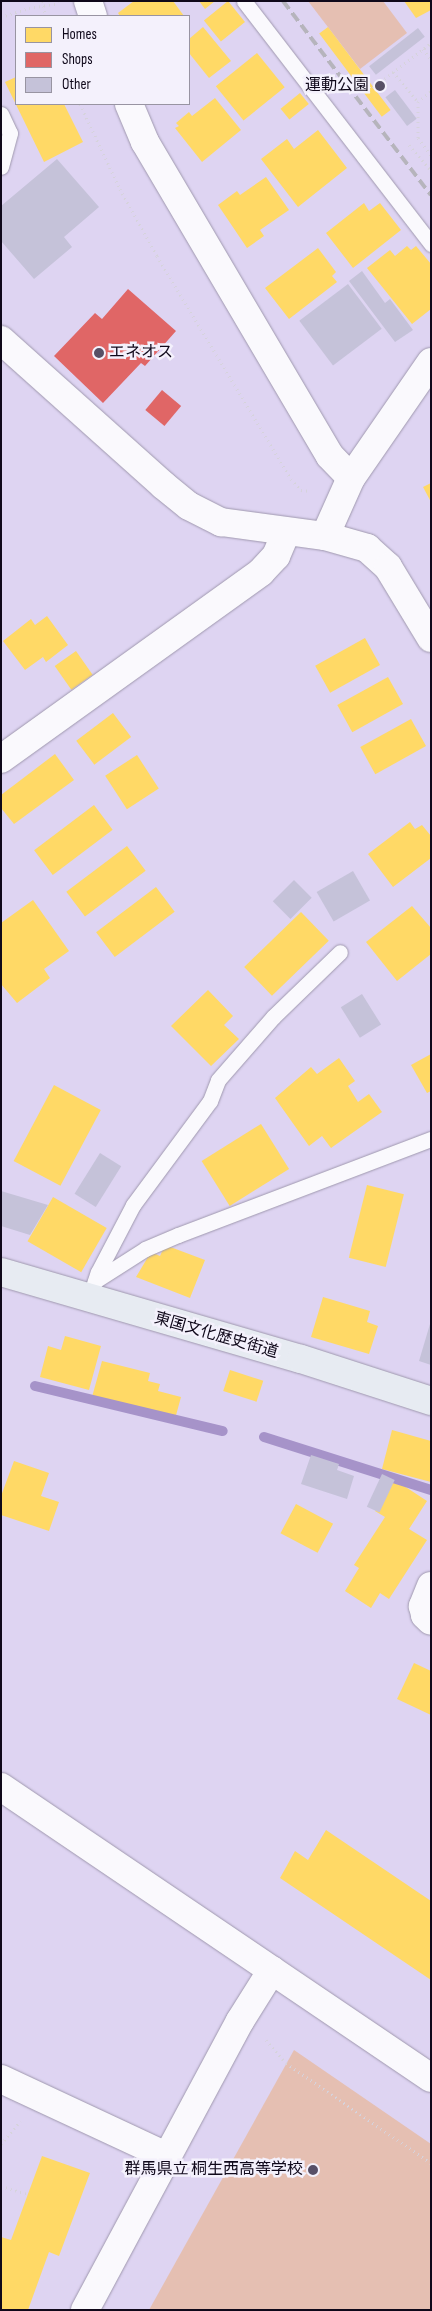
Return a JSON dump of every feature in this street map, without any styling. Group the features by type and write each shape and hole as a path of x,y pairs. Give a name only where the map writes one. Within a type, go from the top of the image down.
{"highway":[{"name":"東国文化歴史街道","path":"1,1272 92,1290 431,1401"}],"street":[{"path":"88,1 93,15"},
{"path":"129,105 145,142 325,447 340,470 351,478"},
{"path":"1,340 163,485 207,516 242,526 347,540 380,558 431,638"},
{"path":"324,536 351,478 431,362"},
{"path":"1,759 261,572 276,556 286,533"},
{"path":"431,1586 424,1606 424,1615 431,1621"},
{"path":"1,1787 431,2078"},
{"path":"85,2310 166,2156 254,1996 272,1970"},
{"path":"1,2079 166,2156"}],"lane":[{"path":"244,1 431,244"},
{"path":"1,114 10,133 1,167"},
{"path":"92,1290 133,1206 210,1101 218,1080 273,1017 340,952"},
{"path":"92,1290 145,1249 431,1139"}],"path":[{"path":"1,17 43,3 66,1"},
{"path":"369,91 431,43"},
{"path":"423,49 431,60"},
{"path":"394,72 418,102 418,138 431,155"},
{"path":"418,102 431,91"},
{"path":"80,105 120,189 157,256 291,479 301,490 314,492"},
{"path":"409,145 431,170"},
{"path":"260,2034 286,2063 431,2163"},
{"path":"1,2144 24,2117"},
{"path":"1,2186 28,2194"}],"shaded area":[{"path":"308,1 383,1 407,33 360,69"},
{"name":"群馬県立 桐生西高等学校","path":"294,2050 431,2144 431,2310 149,2310"}],"building: Homes":[{"path":"134,1 173,1 183,15 119,15 118,13"},
{"path":"199,1 215,1 205,9"},
{"path":"228,1 245,22 221,41 204,21"},
{"path":"404,1 431,1 431,10 416,18"},
{"path":"203,27 231,61 209,78 190,54 190,38"},
{"path":"328,27 391,110 382,117 319,34"},
{"path":"257,53 285,87 244,121 216,86"},
{"path":"15,77 15,103 5,82"},
{"path":"300,93 309,104 289,120 281,109"},
{"path":"215,98 241,130 202,162 175,128 179,126 176,123 189,112 192,116"},
{"path":"16,105 64,105 83,142 44,162"},
{"path":"318,130 347,168 298,207 261,159 287,139 294,149"},
{"path":"266,177 289,210 260,230 264,236 247,248 218,205 237,191 240,195"},
{"path":"364,203 369,211 380,203 401,230 353,268 326,233"},
{"path":"407,246 411,250 416,246 431,264 431,309 412,324 367,268 390,250 395,256"},
{"path":"318,248 336,272 332,276 337,282 289,319 265,288"},
{"path":"431,483 431,502 423,487"},
{"path":"47,616 68,645 46,662 43,657 25,670 3,641 31,619 35,625"},
{"path":"365,638 380,665 330,693 315,666"},
{"path":"76,651 93,675 71,690 55,666"},
{"path":"388,677 403,704 352,732 337,705"},
{"path":"113,713 131,737 94,765 76,741"},
{"path":"411,719 426,746 375,774 360,747"},
{"path":"55,754 74,780 14,824 1,808 1,795"},
{"path":"137,755 159,789 127,809 105,776"},
{"path":"94,805 113,830 53,875 34,850"},
{"path":"410,822 415,829 422,825 431,836 431,858 393,887 368,854"},
{"path":"127,846 146,871 85,916 66,892"},
{"path":"156,887 175,912 115,957 96,932"},
{"path":"33,900 69,951 44,969 50,978 17,1003 1,984 1,923"},
{"path":"412,906 431,928 431,954 397,981 366,942"},
{"path":"301,912 329,941 272,996 244,967"},
{"path":"208,990 233,1016 224,1025 239,1039 211,1066 171,1026"},
{"path":"431,1054 431,1091 427,1093 411,1065"},
{"path":"339,1058 355,1081 348,1086 358,1102 369,1094 382,1112 331,1148 322,1136 309,1146 275,1098 311,1067 317,1074"},
{"path":"54,1085 101,1110 60,1186 14,1161"},
{"path":"261,1124 289,1169 230,1206 202,1161"},
{"path":"367,1185 404,1194 386,1267 349,1258"},
{"path":"53,1197 107,1228 81,1272 28,1241"},
{"path":"165,1245 205,1260 190,1298 136,1277 151,1252 160,1256"},
{"path":"323,1297 370,1311 367,1322 378,1326 369,1354 311,1337"},
{"path":"65,1336 101,1346 89,1390 40,1377 48,1346 61,1350"},
{"path":"102,1361 150,1373 148,1381 160,1384 158,1391 181,1397 175,1419 92,1397"},
{"path":"230,1370 263,1381 256,1402 223,1391"},
{"path":"392,1430 431,1441 431,1482 382,1469"},
{"path":"14,1461 49,1473 41,1496 59,1502 49,1531 1,1515 1,1496"},
{"path":"395,1480 427,1501 409,1529 427,1540 389,1599 380,1593 371,1608 345,1591 359,1568 354,1565 385,1517 375,1511"},
{"path":"296,1504 333,1524 318,1553 281,1533"},
{"path":"414,1663 431,1671 431,1715 397,1699"},
{"path":"326,1830 431,1901 431,1980 280,1878 295,1851 308,1860"},
{"path":"42,2156 90,2173 59,2256 49,2252 28,2310 1,2310 1,2237 11,2240"}],"building: Shops":[{"path":"128,289 176,331 145,366 141,363 103,403 54,356 95,313 102,319"},
{"path":"162,390 181,406 164,426 145,410"}],"building: Other":[{"path":"418,28 425,37 376,75 369,66"},
{"path":"395,90 417,119 407,126 385,97"},
{"path":"57,159 99,207 64,237 72,247 34,279 1,241 1,206"},
{"path":"362,271 385,303 390,299 413,330 395,342 349,281"},
{"path":"348,284 382,329 333,365 299,321"},
{"path":"353,871 370,900 334,921 317,892"},
{"path":"294,880 312,898 290,919 273,901"},
{"path":"362,994 381,1025 360,1038 341,1007"},
{"path":"100,1153 121,1166 96,1207 75,1194"},
{"path":"1,1191 48,1205 30,1235 1,1226"},
{"path":"431,1324 431,1365 419,1361"},
{"path":"311,1455 339,1464 337,1470 354,1476 347,1499 301,1484"},
{"path":"382,1474 395,1480 379,1513 367,1507"}],"waterway":[{"path":"35,1386 223,1431"},
{"path":"264,1437 431,1490"}],"railway":[{"path":"283,1 431,195"}],"place":[{"name":"運動公園","path":"380,86"},
{"name":"エネオス","path":"99,353"},
{"name":"群馬県立 桐生西高等学校","path":"313,2170"}]}
